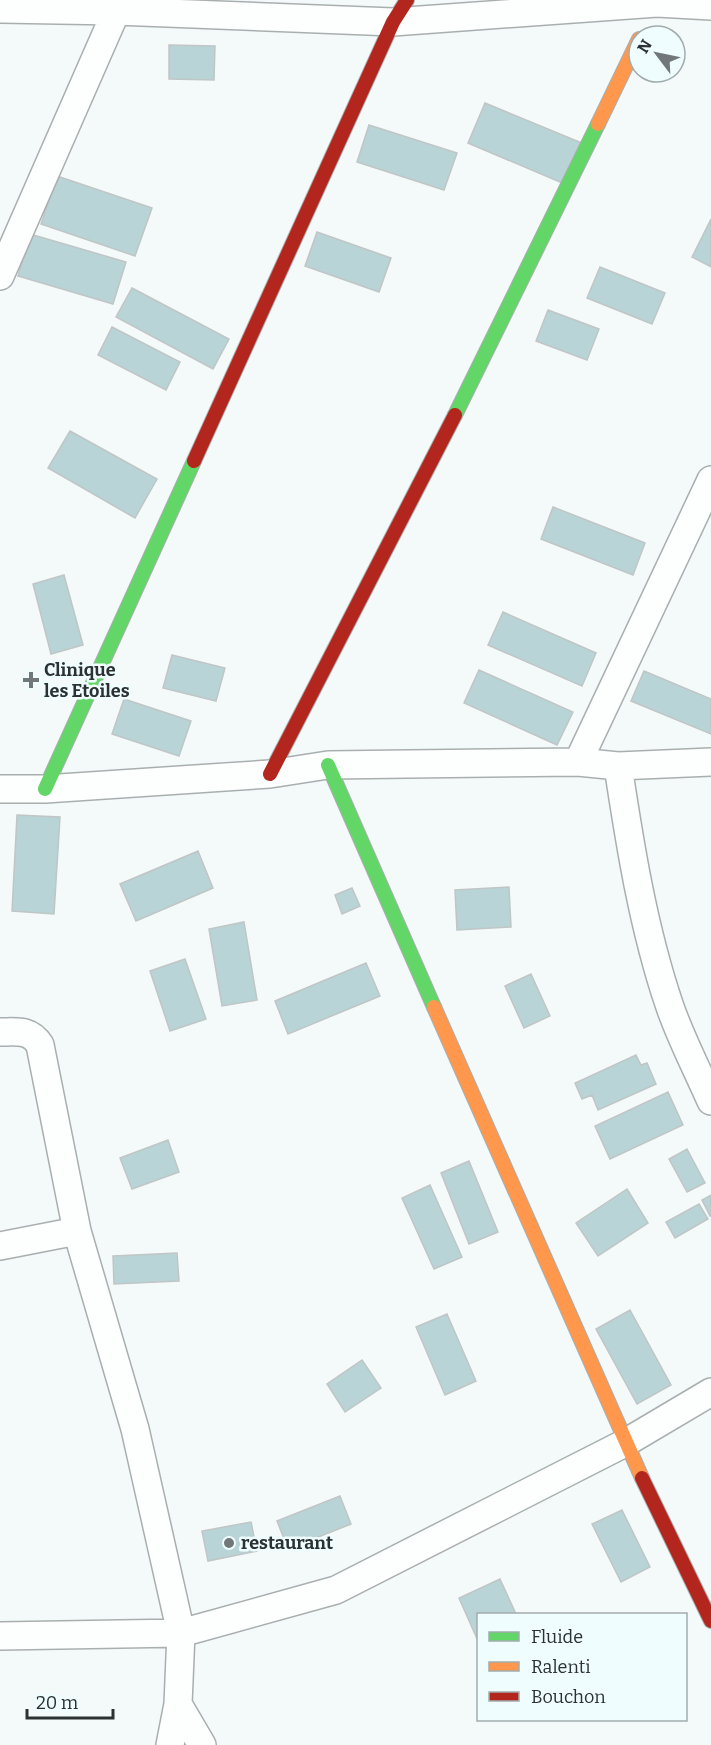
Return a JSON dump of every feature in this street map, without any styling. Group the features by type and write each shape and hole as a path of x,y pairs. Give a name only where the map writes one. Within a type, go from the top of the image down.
{"street":[{"path":"647,24 658,1"},
{"path":"0,9 119,5 400,11 658,1 711,6"},
{"path":"0,275 119,5"},
{"path":"45,789 400,11"},
{"path":"270,774 463,399 627,65"},
{"path":"578,762 711,480"},
{"path":"0,789 45,789 270,774 328,765 578,762 618,766 711,762"},
{"path":"328,765 625,1443 711,1621"},
{"path":"618,766 627,828 654,953 669,1005 711,1101"},
{"path":"0,1032 25,1032 34,1036 40,1045 77,1231 135,1429 181,1633 178,1704 170,1745"},
{"path":"0,1246 77,1231"},
{"path":"0,1636 181,1633 336,1590 625,1443 711,1392"},
{"path":"178,1704 202,1745"}],"building":[{"path":"169,45 215,46 214,80 169,79"},
{"path":"485,103 584,144 567,185 468,143"},
{"path":"369,125 457,153 444,190 357,162"},
{"path":"57,176 152,208 135,256 41,224"},
{"path":"711,219 711,267 692,257"},
{"path":"317,232 391,258 379,292 305,266"},
{"path":"30,234 126,262 113,304 18,276"},
{"path":"600,267 665,293 652,324 587,298"},
{"path":"132,288 229,339 213,369 116,317"},
{"path":"548,310 599,329 587,360 536,341"},
{"path":"112,327 180,362 166,390 98,355"},
{"path":"70,431 157,479 135,518 48,468"},
{"path":"553,507 645,543 633,575 541,539"},
{"path":"64,575 83,645 51,654 33,584"},
{"path":"503,612 596,653 582,686 488,645"},
{"path":"172,655 225,668 216,701 163,688"},
{"path":"479,670 573,712 557,745 464,703"},
{"path":"644,671 711,699 711,734 631,701"},
{"path":"124,699 191,721 179,756 112,734"},
{"path":"17,815 60,817 54,914 12,911"},
{"path":"198,851 213,888 136,921 120,884"},
{"path":"509,887 511,927 457,930 455,890"},
{"path":"352,888 360,906 342,914 335,895"},
{"path":"244,922 257,1000 222,1006 209,929"},
{"path":"185,959 206,1019 170,1031 150,971"},
{"path":"366,963 380,996 288,1034 275,1001"},
{"path":"531,974 550,1016 524,1028 505,986"},
{"path":"636,1055 641,1065 647,1063 656,1084 598,1110 592,1095 582,1099 575,1083"},
{"path":"668,1092 683,1125 610,1159 595,1126"},
{"path":"168,1140 179,1172 132,1189 120,1158"},
{"path":"687,1149 705,1183 687,1192 669,1159"},
{"path":"469,1161 498,1232 469,1244 441,1173"},
{"path":"430,1185 462,1257 434,1269 402,1198"},
{"path":"627,1189 648,1223 598,1256 576,1223"},
{"path":"711,1195 711,1216 710,1216 702,1200"},
{"path":"699,1204 708,1219 675,1238 666,1222"},
{"path":"177,1253 179,1281 114,1284 113,1256"},
{"path":"630,1310 671,1385 637,1404 596,1329"},
{"path":"447,1314 476,1381 445,1395 416,1327"},
{"path":"362,1360 381,1388 345,1412 327,1384"},
{"path":"340,1496 351,1524 288,1549 277,1521"},
{"path":"622,1510 650,1567 621,1582 592,1524"},
{"path":"251,1522 257,1551 208,1561 202,1531"},
{"path":"500,1579 516,1613 477,1613 477,1639 459,1598"}],"traffic: fast":[{"path":"455,415 598,124"},
{"path":"45,789 194,461"},
{"path":"328,765 434,1007"}],"traffic: slow":[{"path":"598,124 627,64"},
{"path":"434,1007 642,1478"}],"traffic: jam":[{"path":"194,461 393,22 407,0"},
{"path":"270,774 455,415"},
{"path":"642,1478 711,1621"}],"place":[{"name":"Clinique les Etoiles","path":"31,680"},
{"name":"restaurant","path":"229,1543"}]}
